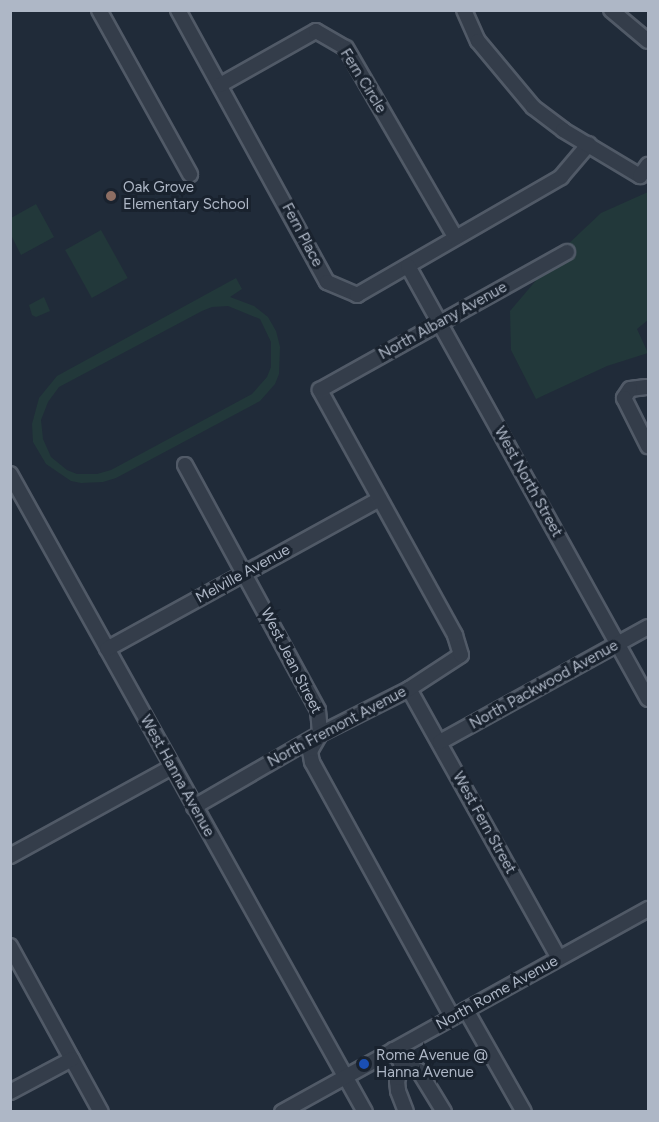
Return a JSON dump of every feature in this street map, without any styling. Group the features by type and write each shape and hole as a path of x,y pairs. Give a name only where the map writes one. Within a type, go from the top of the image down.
{"street":[{"path":"99,10 190,174"},
{"name":"Fern Place","path":"178,10 327,282 357,294 561,177 589,144"},
{"path":"464,10 478,41 533,106 563,130 640,176 648,165"},
{"path":"611,10 648,41"},
{"name":"Fern Circle","path":"220,85 316,31 346,48 455,237"},
{"name":"North Albany Avenue","path":"380,499 320,390 567,252"},
{"name":"West North Street","path":"408,266 648,699"},
{"path":"648,389 630,389 624,398 648,446"},
{"name":"West Jean Street","path":"185,465 246,573 318,710 320,734 310,751 312,762 452,1017"},
{"name":"West Hanna Avenue","path":"10,474 365,1112"},
{"name":"Melville Avenue","path":"107,649 380,499"},
{"name":"North Fremont Avenue","path":"194,807 320,734 409,689 461,655 455,635 380,499"},
{"name":"North Packwood Avenue","path":"440,742 648,627"},
{"name":"West Fern Street","path":"409,689 559,958"},
{"path":"10,856 172,767"},
{"name":"North Rome Avenue","path":"282,1112 648,909"},
{"path":"10,946 101,1112"},
{"path":"466,1010 524,1112"},
{"path":"393,1050 402,1064 419,1071 444,1112"},
{"path":"10,1092 72,1059"},
{"path":"402,1064 397,1082 406,1112"}],"green space":[{"path":"648,192 648,320 637,329 648,353 607,366 536,399 511,350 510,311 544,271 574,254 569,245 565,247 601,213"},
{"path":"36,204 54,237 21,255 11,235 11,218"},
{"path":"101,230 128,278 92,298 65,250"},
{"path":"236,278 242,289 230,297 254,306 268,317 276,331 280,347 279,374 275,384 260,401 116,478 103,482 71,481 46,464 33,442 32,424 39,398 57,376","holes":["228,306 260,319 271,342 271,367 267,377 252,394 111,470 97,474 77,474 67,470 51,457 43,439 41,420 48,402 59,387 212,307"]},
{"path":"44,297 50,311 36,317 32,315 29,305"}],"place":[{"name":"Oak Grove Elementary School","path":"111,196"},
{"name":"Rome Avenue @ Hanna Avenue","path":"364,1064"}]}
